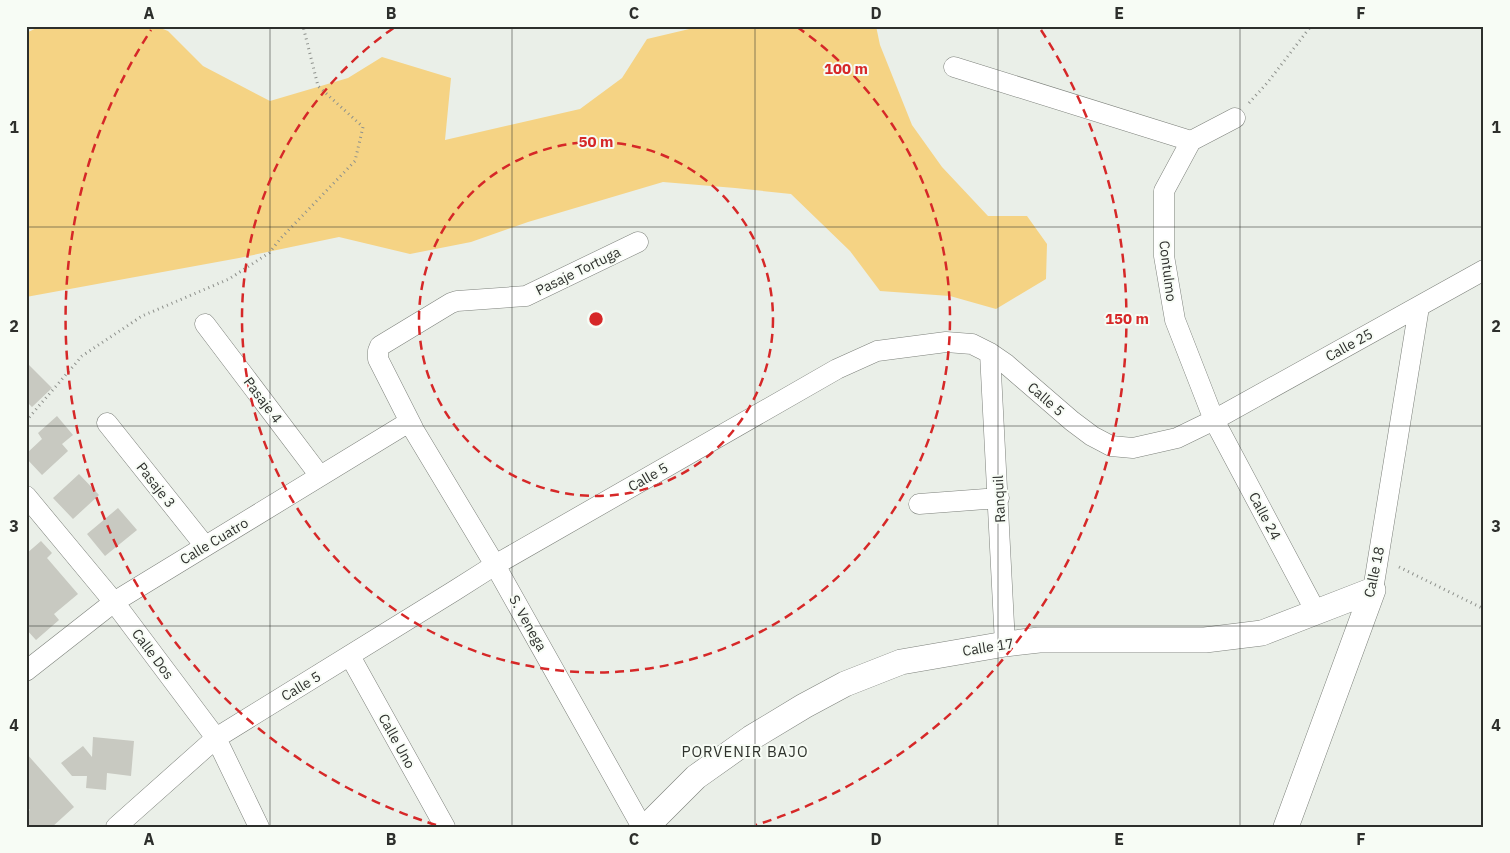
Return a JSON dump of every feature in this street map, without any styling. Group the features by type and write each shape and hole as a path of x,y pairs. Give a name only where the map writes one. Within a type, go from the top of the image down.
{"street":[{"path":"954,67 1192,141 1235,118"},
{"name":"Contulmo","path":"1192,141 1164,191 1164,256 1175,320 1214,420"},
{"name":"Pasaje Tortuga","path":"411,425 378,359 380,346 451,303 456,301 526,296 638,242"},
{"name":"Calle 25","path":"1214,420 1484,270"},
{"name":"Calle 18","path":"1286,827 1373,590 1419,307"},
{"name":"Pasaje 4","path":"205,324 320,476"},
{"name":"Calle 5","path":"116,827 216,738 495,565 837,369 877,351 946,342 972,344 1006,364 1072,421 1092,436 1111,446 1133,448 1177,438 1214,420"},
{"name":"Ranquil","path":"990,354 999,498 1005,644"},
{"name":"Calle 24","path":"1214,420 1316,612"},
{"name":"Pasaje 3","path":"107,423 205,546"},
{"name":"Calle Cuatro","path":"26,671 114,602 320,476 411,425"},
{"name":"S. Venega","path":"411,425 495,565 642,827"},
{"name":"Calle Dos","path":"26,496 114,602 216,738 259,827"},
{"path":"919,504 999,498"},
{"name":"Calle 17","path":"646,827 696,777 751,738 845,684 901,662 1039,640 1205,640 1262,633 1373,590"},
{"name":"Calle Uno","path":"350,656 445,827"}],"path":[{"path":"26,420 82,356 142,316 229,279 269,253 355,161 363,127 318,86 303,26"},
{"path":"1235,118 1268,82 1311,26"},
{"path":"1378,557 1484,609"}],"shaded area":[{"path":"41,26 155,26 168,31 203,66 270,101 348,78 382,57 451,78 445,140 580,109 622,78 647,39 702,26 876,26 880,45 912,125 942,167 988,216 1027,216 1047,244 1046,279 996,309 950,296 880,291 850,251 791,194 663,182 528,222 471,242 410,254 339,237 239,258 26,297 26,33"}],"building":[{"path":"26,362 52,388 32,407 26,401"},
{"path":"57,416 73,435 62,444 68,451 42,475 26,458 26,454 42,439 38,433"},
{"path":"79,474 99,495 73,519 53,498"},
{"path":"118,508 137,530 105,556 87,534"},
{"path":"41,541 52,553 47,558 78,594 54,614 59,620 36,640 26,629 26,554"},
{"path":"93,737 134,741 131,776 107,773 106,790 86,788 87,776 72,776 61,763 83,746 92,757"},
{"path":"26,753 74,807 52,827 26,827 26,813 30,810 26,806"}],"district":[{"name":"PORVENIR BAJO","path":"745,751"}]}
